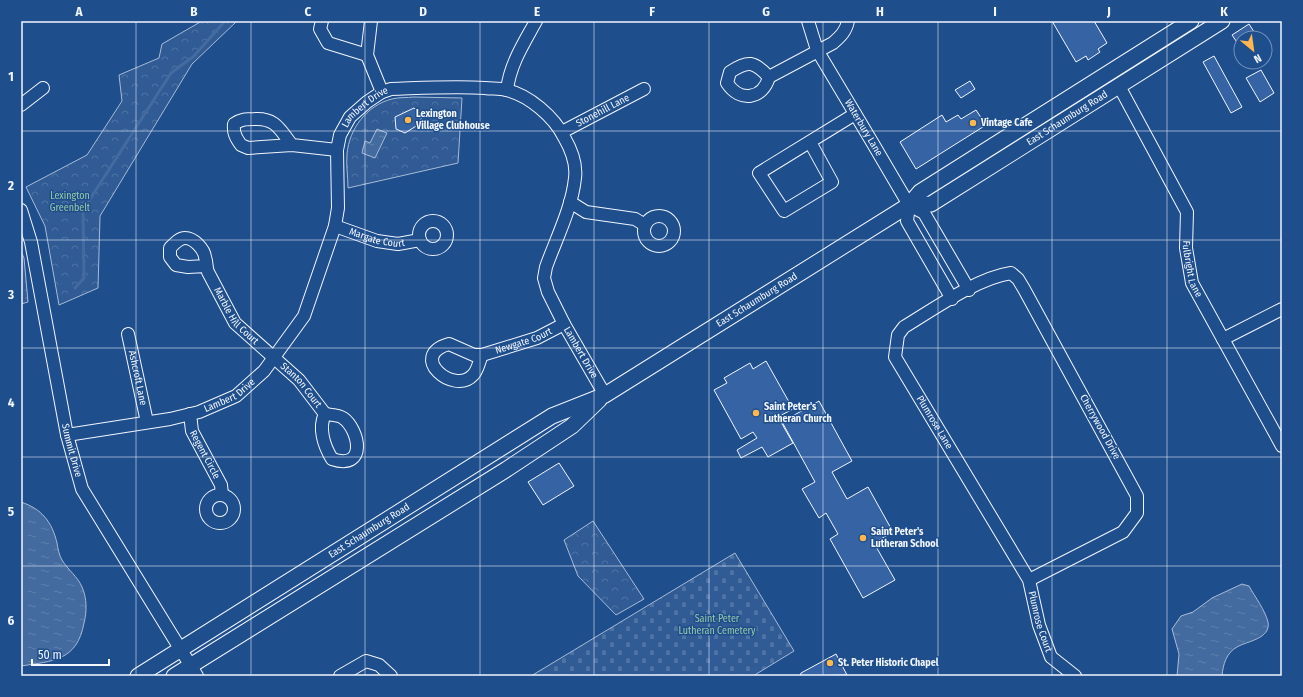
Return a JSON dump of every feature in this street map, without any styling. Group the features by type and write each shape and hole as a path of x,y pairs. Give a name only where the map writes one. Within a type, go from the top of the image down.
{"main road":[{"name":"East Schaumburg Road","path":"138,676 552,416 605,395 909,205 920,192 1191,21"},
{"name":"East Schaumburg Road","path":"909,205 932,204 1222,21"},
{"name":"East Schaumburg Road","path":"174,676 194,671 507,469 572,426 605,395"}],"street":[{"path":"322,21 320,28 328,43 367,55"},
{"path":"371,21 367,55 382,92"},
{"path":"506,90 513,63 536,21"},
{"name":"Waterbury Lane","path":"808,21 818,50 909,205 924,213 969,290"},
{"path":"769,76 833,43 842,35 848,21"},
{"name":"Fulbright Lane","path":"1119,86 1187,212 1186,248 1192,283 1282,446"},
{"name":"Lambert Drive","path":"67,435 190,414 216,406 236,396 250,385 275,358 304,316 335,226 338,208 337,150 340,135 350,117 382,92 391,89 468,87 506,90 523,97 539,108 553,120 562,132 575,162 576,177 570,202 546,267 544,278 548,292 564,324 605,395"},
{"path":"21,105 43,88"},
{"name":"Stonehill Lane","path":"562,132 644,89"},
{"path":"810,142 832,182 784,211 759,173 855,114"},
{"path":"292,145 337,150"},
{"path":"570,202 586,212 635,219 645,225"},
{"path":"909,205 907,221 952,299"},
{"name":"Summit Drive","path":"21,210 31,242 67,435 82,489 194,671"},
{"name":"Margate Court","path":"335,226 377,242 398,244 420,240"},
{"name":"Marble Hill Court","path":"206,266 235,323 275,358"},
{"name":"Cherrywood Drive","path":"969,290 997,275 1011,273 1018,280 1137,496 1137,513 1123,532 1029,580"},
{"name":"Plumrose Lane","path":"969,290 904,327 898,335 895,357 1029,580"},
{"path":"1223,340 1282,309"},
{"name":"Newgate Court","path":"482,355 537,338 564,324"},
{"name":"Ashcroft Lane","path":"128,334 147,422"},
{"name":"Stanton Court","path":"275,358 298,380 325,414"},
{"name":"Regent Circle","path":"190,414 192,431 221,485 222,495"},
{"name":"Plumrose Court","path":"1029,580 1039,625 1051,657 1075,676"},
{"path":"340,676 366,661 379,665 391,676"}],"green space":[{"name":"Lexington Greenbelt","path":"202,21 237,21 192,64 100,216 98,288 59,305 45,226 26,187 87,155 122,101 119,75 159,58 162,44"},
{"path":"395,98 462,98 458,163 348,188 348,145 351,136 361,119 367,112 383,102"},
{"path":"21,251 24,258 28,302 21,304"},
{"path":"593,521 644,599 616,615 578,576 564,540"},
{"name":"Saint Peter Lutheran Cemetery","path":"735,553 794,651 753,676 531,676"}],"water":[{"path":"377,129 387,133 375,158 362,153 365,141 370,143"},
{"path":"21,502 35,508 49,523 55,535 59,552 64,564 82,587 86,600 86,610 81,636 76,645 69,652 62,657 43,663 21,666"},
{"path":"1242,584 1249,586 1265,613 1268,622 1266,632 1257,639 1237,647 1230,653 1224,664 1222,676 1177,676 1179,654 1172,629 1181,616 1193,612 1212,598"}],"building":[{"path":"1052,21 1094,21 1107,43 1098,49 1100,52 1088,60 1086,56 1076,62"},
{"path":"1249,24 1253,30 1240,30"},
{"path":"1214,56 1242,107 1231,113 1203,62"},
{"path":"1261,70 1274,93 1260,102 1246,78"},
{"path":"970,81 975,89 961,98 955,90"},
{"name":"Lexington Village Clubhouse","path":"414,108 421,114 421,123 405,133 396,129 395,117"},
{"path":"976,110 986,125 916,169 900,142 942,115 946,122 958,115 961,119"},
{"name":"Saint Peter's Lutheran Church","path":"766,361 793,409 778,417 793,443 768,457 762,447 741,458 737,450 757,438 753,432 741,439 714,390 727,383 724,378 750,363 753,369"},
{"path":"819,401 852,461 832,472 847,499 868,487 893,532 874,543 895,580 863,598 830,539 838,534 826,513 819,518 802,489 815,482 782,422"},
{"path":"559,463 574,486 543,505 528,482"},
{"name":"St. Peter Historic Chapel","path":"836,654 847,675 800,676 801,673"}],"waterway":[{"path":"75,288 84,278 83,210 171,73 194,56 225,21"}],"place":[{"name":"Lexington Village Clubhouse","path":"408,120"},
{"name":"Vintage Cafe","path":"973,123"},
{"name":"Saint Peter's Lutheran Church","path":"756,413"},
{"name":"Saint Peter's Lutheran School","path":"863,538"},
{"name":"St. Peter Historic Chapel","path":"830,663"}]}
